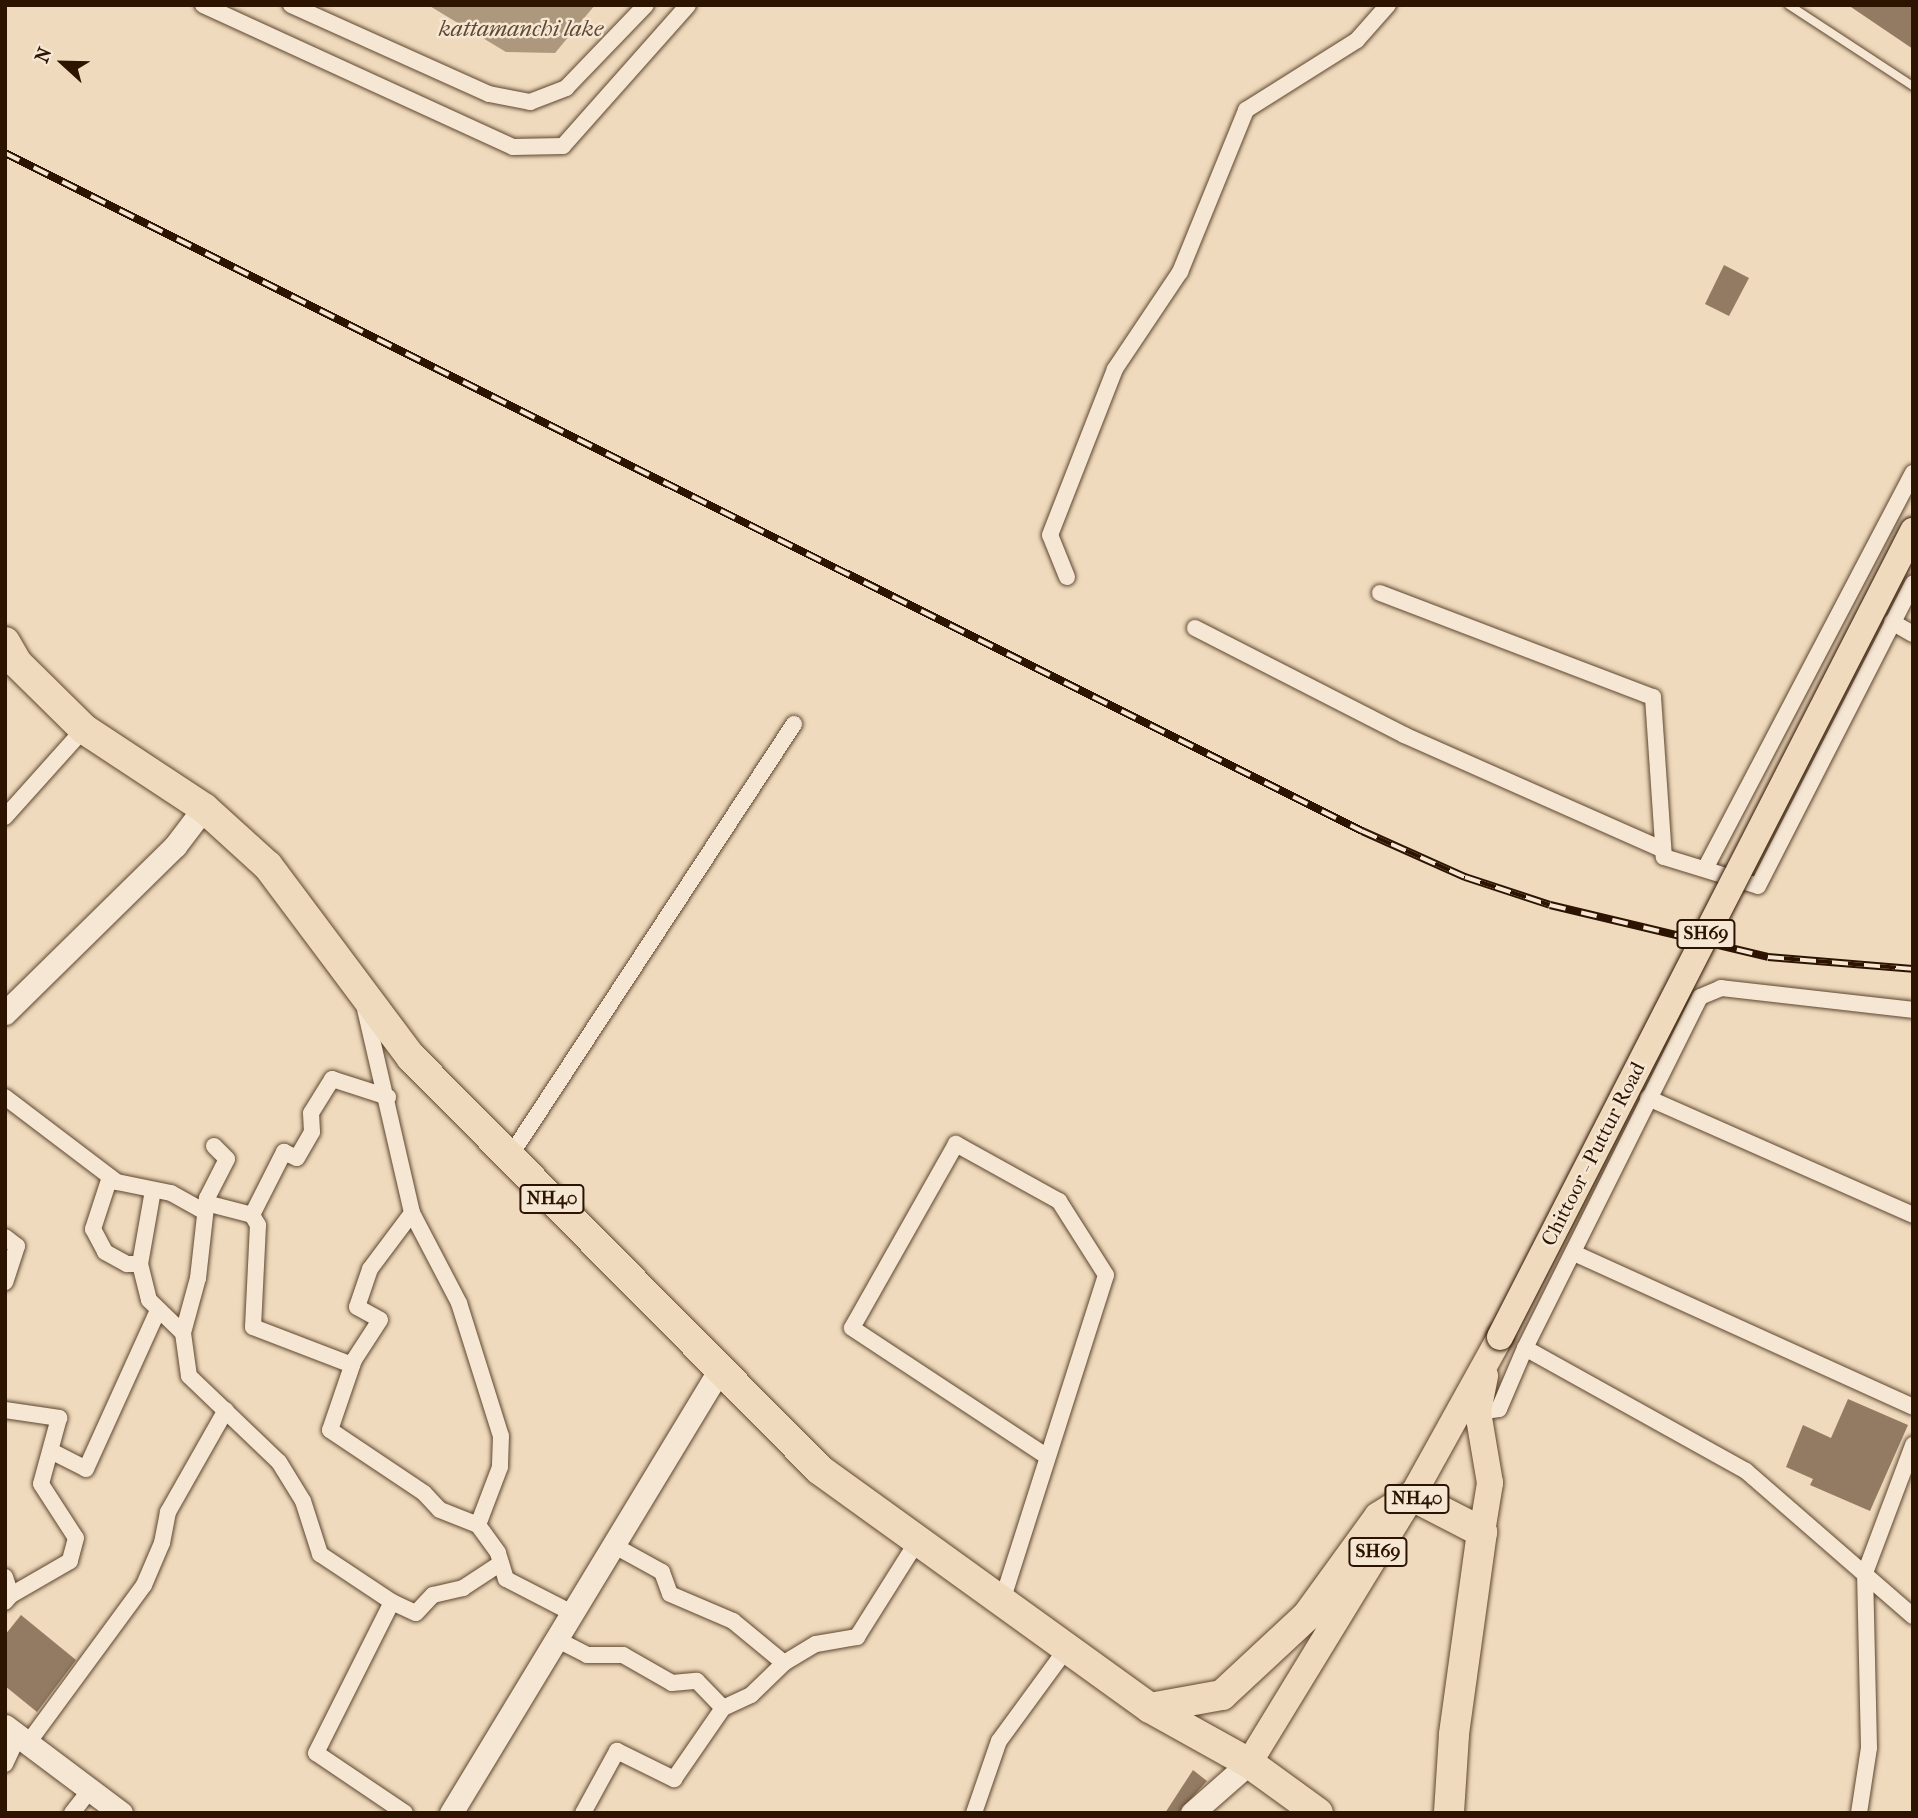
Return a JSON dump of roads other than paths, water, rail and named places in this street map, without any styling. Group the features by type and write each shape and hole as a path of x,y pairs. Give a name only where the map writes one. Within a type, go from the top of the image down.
{"highway":[{"name":"NH40","path":"9,660 85,729 204,808 268,866 362,997 411,1057 820,1470 1150,1708 1249,1763 1318,1813"},
{"name":"NH40","path":"1150,1708 1222,1695 1307,1616 1379,1517 1412,1496 1482,1532"},
{"path":"1449,1813 1482,1532"}],"main road":[{"name":"Chittoor - Puttur Road","path":"1249,1763 1412,1496 1466,1413 1495,1345 1913,531"},
{"path":"1466,1413 1490,1483 1482,1532"}],"street":[{"path":"203,5 513,147 563,146 688,5"},
{"path":"291,5 489,94 530,103 566,88 646,5"},
{"path":"1067,576 1050,535 1115,369 1180,272 1246,110 1357,40 1388,5"},
{"path":"1706,866 1913,473"},
{"path":"1664,857 1706,866 1758,886 1913,583"},
{"path":"1380,593 1653,697 1664,857"},
{"path":"1892,622 1913,634"},
{"path":"1195,628 1404,735 1663,850 1664,857"},
{"path":"510,1156 794,724"},
{"path":"5,817 85,729"},
{"path":"5,1013 175,846 204,808"},
{"path":"1466,1413 1499,1409 1525,1348 1700,997 1721,989 1913,1010"},
{"path":"362,997 388,1097 412,1213 459,1303 501,1436 500,1467 478,1525"},
{"path":"252,1216 284,1152 297,1158 312,1132 311,1113 332,1079 388,1097"},
{"path":"5,1097 110,1177 205,1208 252,1216 258,1225 253,1326 352,1364"},
{"path":"1648,1098 1913,1215"},
{"path":"1002,1601 1046,1456 1106,1275 1059,1201 956,1144 852,1328 1046,1456"},
{"path":"214,1146 227,1159 205,1208 198,1278 183,1334 189,1377 279,1462 303,1501 320,1554 392,1602 416,1613 433,1595 463,1588 502,1563"},
{"path":"110,1177 93,1229 105,1252 140,1264"},
{"path":"153,1190 140,1264 149,1300 183,1334"},
{"path":"412,1213 370,1269 357,1307 380,1320 352,1364 330,1430 424,1493 440,1510 478,1525 502,1563 506,1579 572,1613"},
{"path":"5,1237 16,1246 5,1282"},
{"path":"1574,1253 1913,1407"},
{"path":"51,1451 86,1469 158,1310"},
{"path":"1525,1348 1746,1471 1913,1616"},
{"path":"451,1813 720,1368"},
{"path":"5,1410 59,1418 41,1484 76,1538 70,1561 8,1598 5,1577"},
{"path":"5,1765 17,1735 144,1585 162,1544 168,1512 226,1410"},
{"path":"1859,1813 1869,1748 1865,1573 1913,1445"},
{"path":"583,1813 617,1751 674,1779 723,1708 751,1695 784,1663 832,1638 857,1637 918,1540"},
{"path":"613,1545 662,1572 670,1594 733,1621 784,1663"},
{"path":"392,1602 316,1753 405,1813"},
{"path":"556,1639 587,1655 623,1655 672,1683 697,1681 723,1708"},
{"path":"974,1813 999,1741 1067,1648"},
{"path":"17,1735 121,1813"},
{"path":"1192,1813 1249,1763"},
{"path":"72,1813 90,1790"}],"lane":[{"path":"1789,5 1913,86"}],"water":[{"name":"kattamanchi lake","path":"428,5 595,5 555,53 506,52"}],"railway":[{"path":"5,153 1362,831 1465,877 1550,905 1768,957 1913,969"}]}
